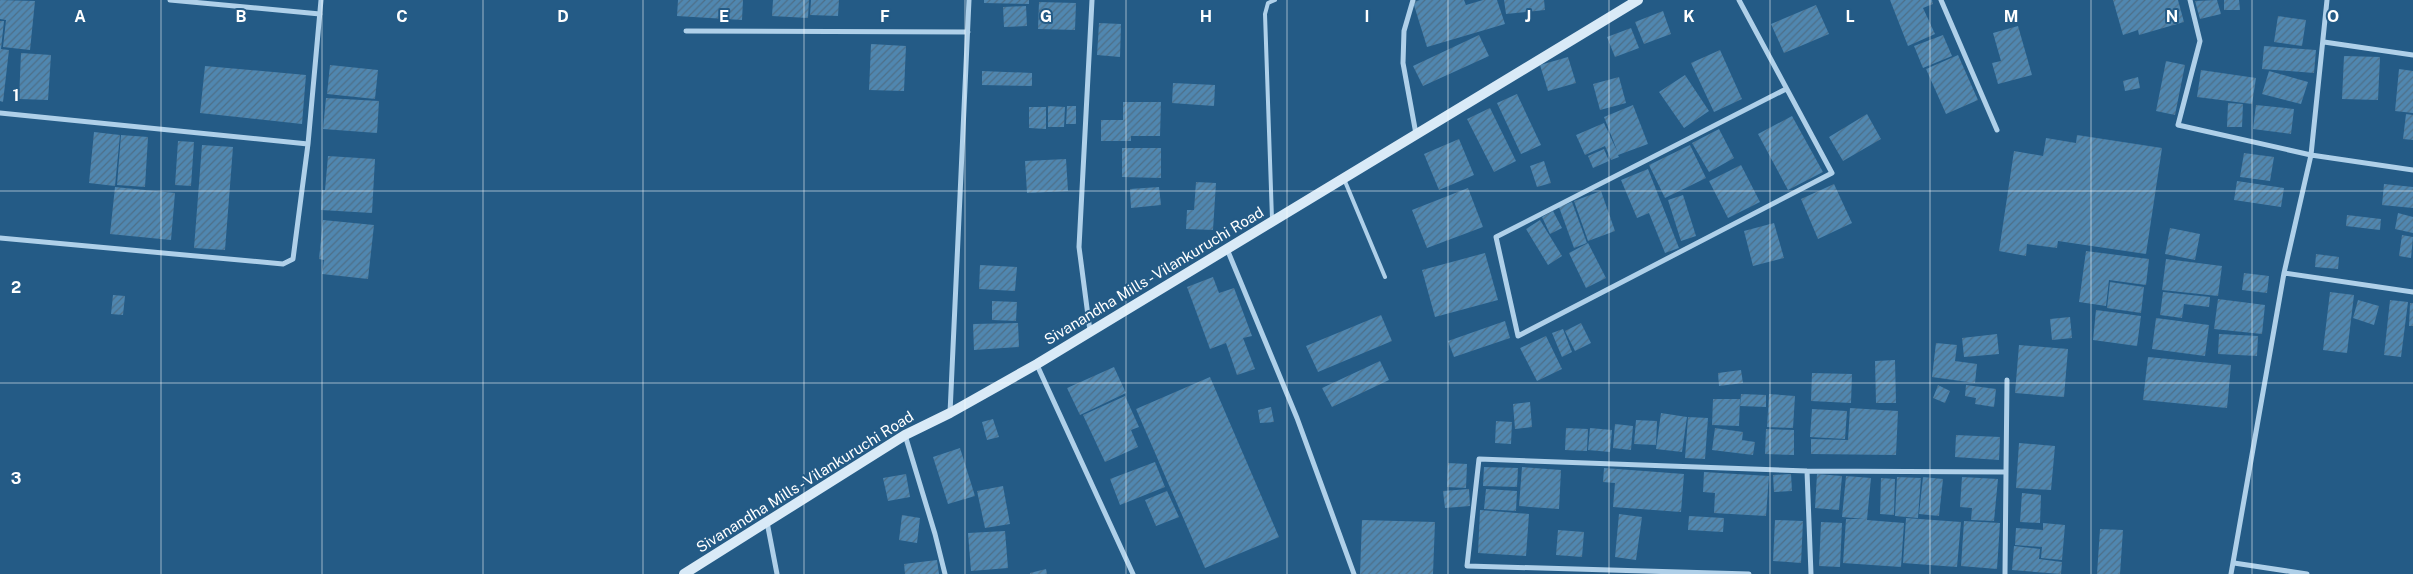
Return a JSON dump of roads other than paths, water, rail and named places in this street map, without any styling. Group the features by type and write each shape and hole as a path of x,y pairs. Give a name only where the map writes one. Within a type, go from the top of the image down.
{"main road":[{"name":"Sivanandha Mills - Vilankuruchi Road","path":"688,573 905,435 950,413 1037,364 1638,0"}],"street":[{"path":"170,0 320,14"},
{"path":"0,238 283,264 293,259 308,144 321,0"},
{"path":"950,413 970,0"},
{"path":"1090,332 1079,247 1092,0"},
{"path":"1413,0 1404,31 1403,63 1416,135"},
{"path":"1739,0 1832,173 1518,336 1496,236 1786,89"},
{"path":"1941,0 1997,130"},
{"path":"2190,0 2200,41 2178,125 2311,155 2413,170"},
{"path":"2231,574 2284,274 2311,155 2328,0"},
{"path":"686,31 968,32"},
{"path":"2324,42 2413,55"},
{"path":"0,113 308,144"},
{"path":"1227,249 1297,418 1354,574"},
{"path":"2284,274 2413,292"},
{"path":"1037,364 1132,574"},
{"path":"2005,574 2007,380"},
{"path":"905,435 945,574"},
{"path":"1466,574 1479,459 1806,471 2006,472"},
{"path":"1806,471 1811,574"},
{"path":"767,522 778,574"},
{"path":"2234,563 2307,574"},
{"path":"1467,566 1749,574"}],"lane":[{"path":"1272,222 1265,14 1268,3 1275,0"},
{"path":"1344,178 1385,277"}]}
